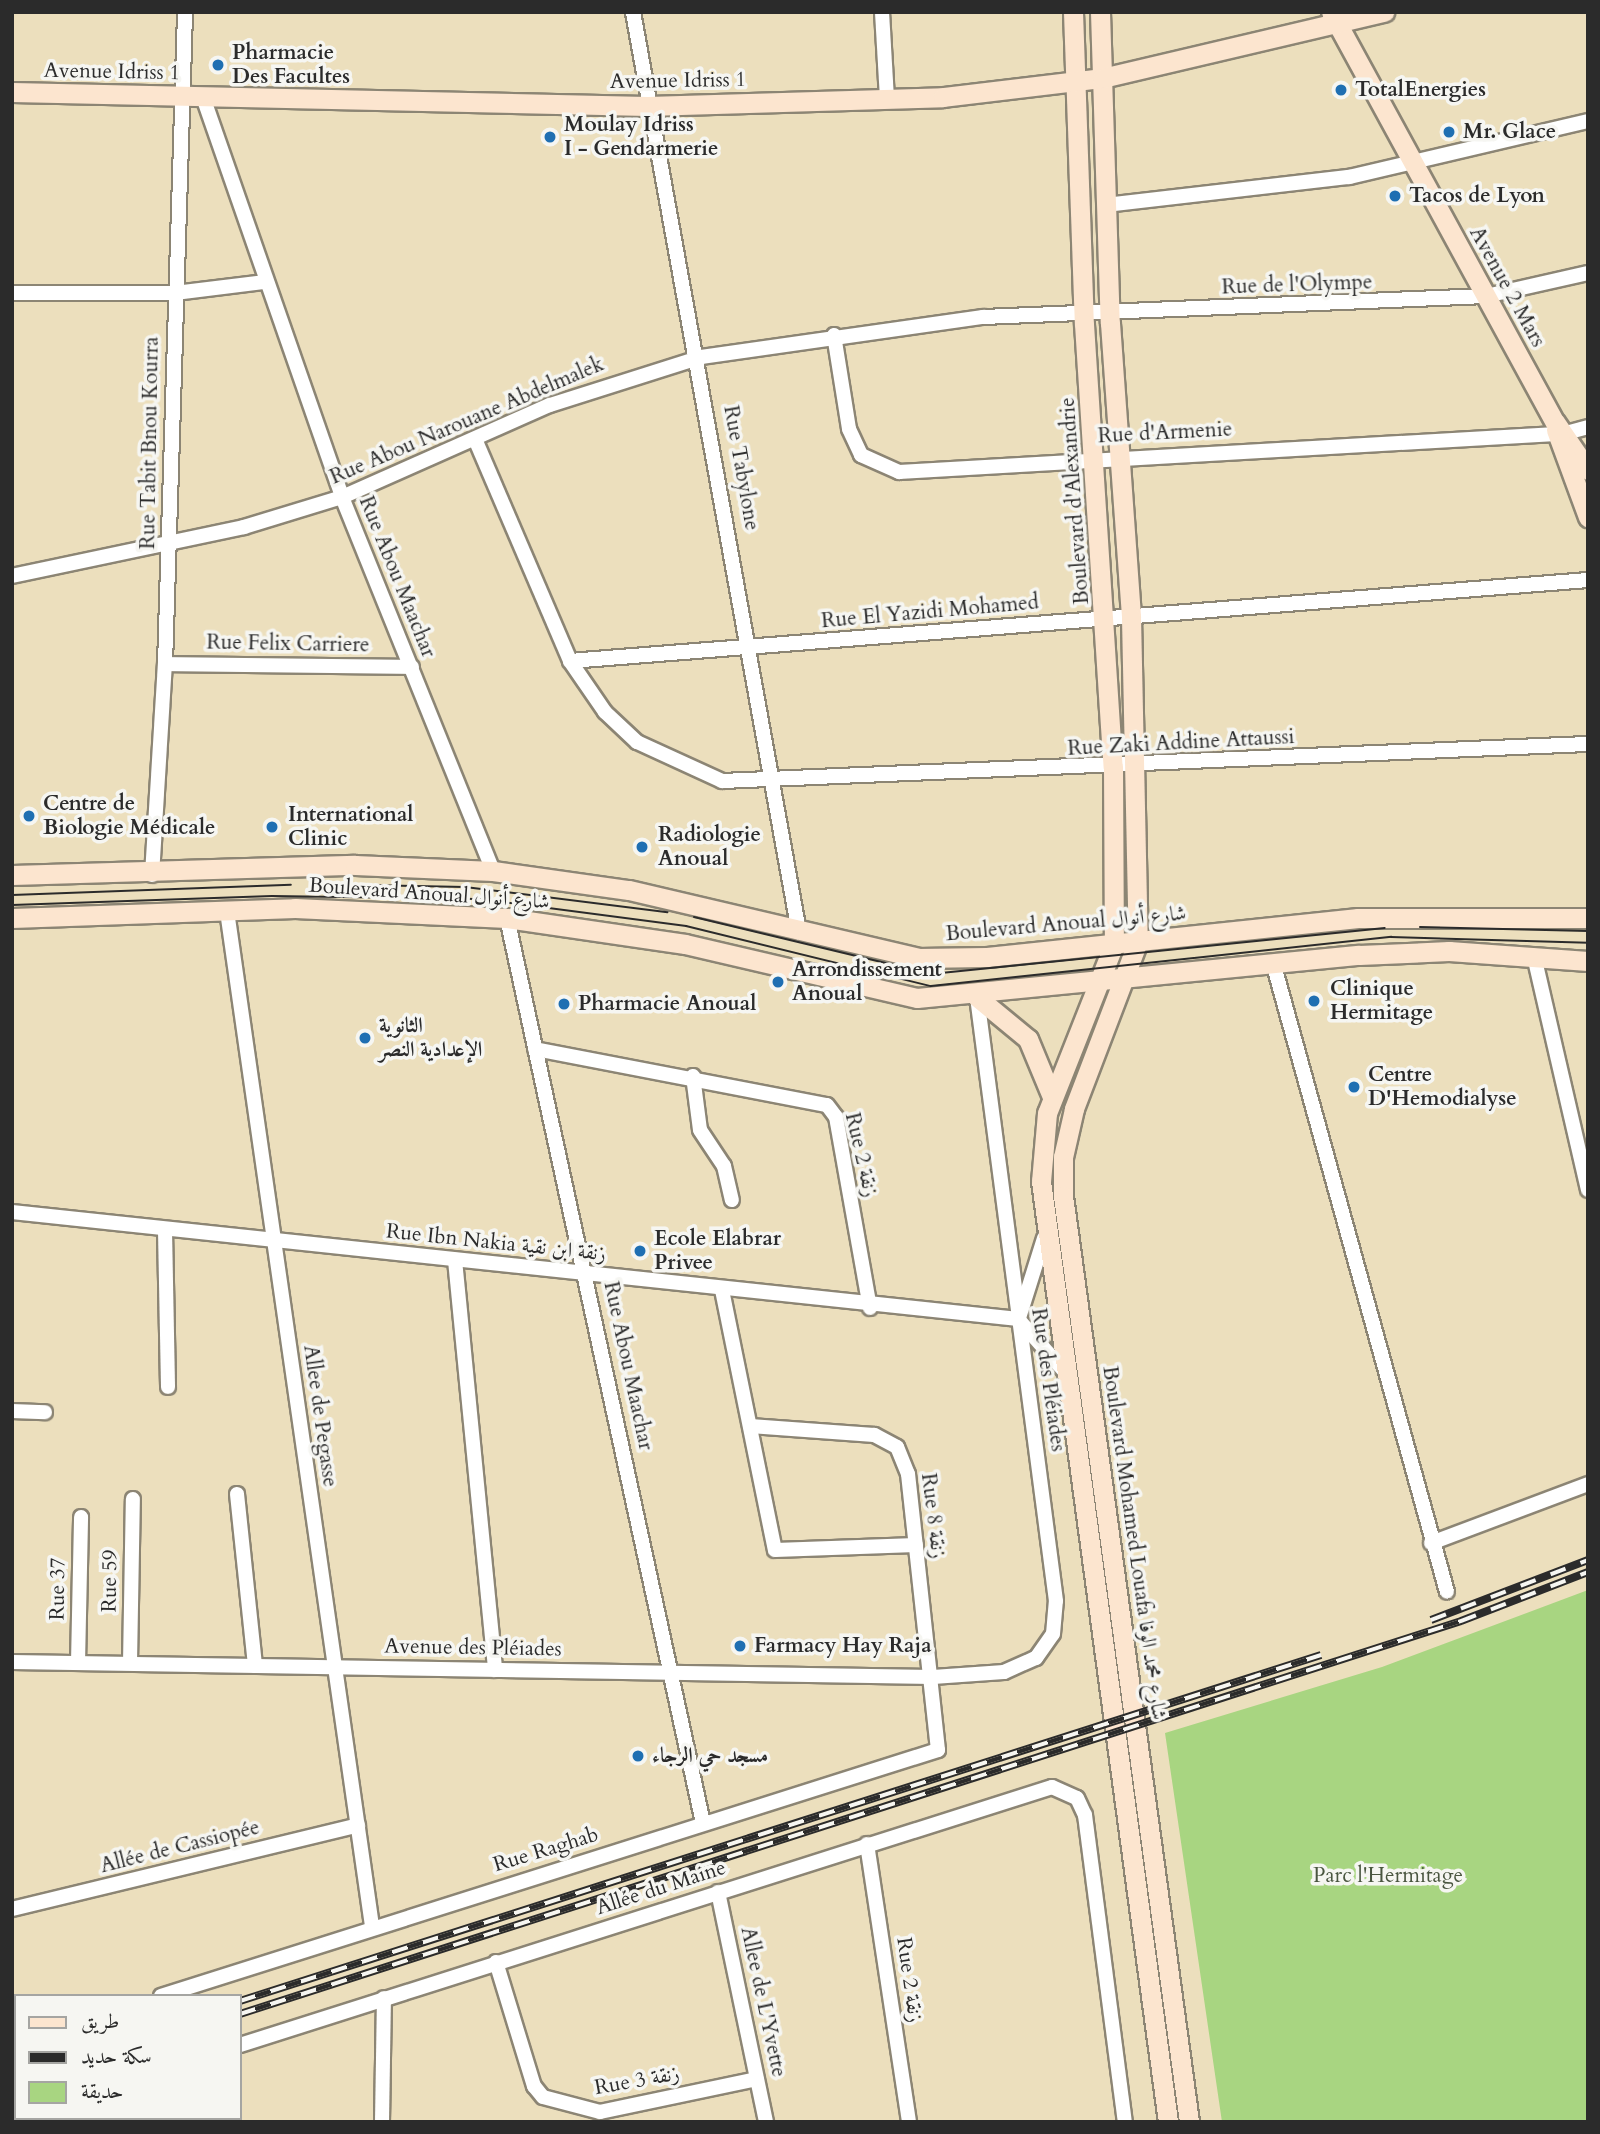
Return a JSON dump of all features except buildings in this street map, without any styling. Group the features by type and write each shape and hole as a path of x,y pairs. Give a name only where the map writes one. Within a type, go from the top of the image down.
{"street":[{"name":"Rue Tabit Bnou Kourra","path":"152,875 165,664 180,97 185,12"},
{"name":"Rue Tabylone","path":"633,12 648,106 701,357 776,783 799,932"},
{"path":"882,12 887,100"},
{"name":"Boulevard d'Alexandrie","path":"1073,12 1083,313 1097,458 1106,618 1123,766 1138,942 1126,980"},
{"name":"Boulevard d'Alexandrie","path":"1098,984 1114,944 1131,617 1110,312 1100,12"},
{"name":"Avenue Idriss 1","path":"12,92 648,106 887,100 1102,78 1335,19 1384,12"},
{"name":"Avenue 2 Mars","path":"1335,19 1559,430"},
{"name":"Rue Abou Maachar","path":"203,97 265,282 342,497 493,871"},
{"path":"1106,205 1292,186 1415,168 1588,121"},
{"name":"Rue de l'Olympe","path":"1110,312 1486,296 1588,273"},
{"path":"12,293 175,293 265,282"},
{"name":"Rue Abou Narouane Abdelmalek","path":"12,576 168,544 342,497 611,382 701,357 834,335 1110,312"},
{"name":"Rue d'Armenie","path":"834,335 849,429 861,455 877,467 899,472 1588,427"},
{"path":"1559,430 1588,470"},
{"path":"1559,430 1588,517"},
{"name":"Rue Zaki Addine Attaussi","path":"475,439 570,661 605,712 637,742 722,781 776,783 1588,744"},
{"name":"Rue El Yazidi Mohamed","path":"570,661 1588,580"},
{"name":"Rue Felix Carriere","path":"165,664 412,667"},
{"name":"Boulevard Anoual شارع أنوال","path":"12,875 152,875 325,865 493,871 629,890 918,958 1138,942 1371,917 1588,918"},
{"name":"Boulevard Anoual شارع أنوال","path":"12,918 227,911 508,918 685,944 907,996 977,997 1397,953 1534,956 1588,961"},
{"name":"Allee de Pegasse","path":"227,911 372,1926"},
{"name":"Rue Abou Maachar","path":"508,918 535,1049 587,1273 703,1823"},
{"path":"1534,956 1585,1150 1588,1190"},
{"path":"1275,966 1431,1543 1447,1592"},
{"name":"Boulevard Mohamed Louafa شارع محمد الوفا","path":"1126,980 1074,1110 1063,1157 1063,1196 1189,2122"},
{"name":"Boulevard Mohamed Louafa شارع محمد الوفا","path":"1098,984 1052,1097 1041,1155 1045,1234 1168,2122"},
{"path":"977,997 1028,1039 1052,1097"},
{"name":"Rue des Pléiades","path":"933,1677 1016,1668 1044,1651 1053,1634 1056,1601 977,997"},
{"name":"Rue 2 زنقة","path":"535,1049 818,1101 832,1110 870,1308"},
{"path":"693,1076 700,1130 724,1166 732,1200"},
{"name":"Rue Ibn Nakia زنقة ابن نقية","path":"12,1212 274,1242 587,1273 870,1308 1018,1319"},
{"path":"165,1230 168,1387"},
{"path":"1045,1234 1038,1273 1018,1319 1066,1375"},
{"path":"454,1260 495,1670"},
{"path":"722,1290 775,1550 916,1545"},
{"path":"12,1411 45,1412"},
{"name":"Rue 8 زنقة","path":"750,1426 889,1440 908,1474 941,1742"},
{"path":"1431,1543 1588,1484"},
{"path":"237,1494 255,1666"},
{"name":"Rue 59","path":"130,1664 133,1499"},
{"name":"Rue 37","path":"78,1663 80,1517"},
{"name":"Avenue des Pléiades","path":"12,1661 933,1677"},
{"name":"Rue Raghab","path":"167,1994 372,1926 934,1752 941,1742"},
{"name":"Allée du Maine","path":"242,2045 496,1962 1052,1787 1077,1798 1084,1815 1125,2122"},
{"name":"Allée de Cassiopée","path":"12,1909 358,1825"},
{"name":"Rue 2 زنقة","path":"867,1844 909,2122"},
{"name":"Allee de L'Yvette","path":"718,1892 766,2122"},
{"name":"Rue 3 زنقة","path":"496,1962 534,2086 543,2097 600,2112 757,2079"},
{"path":"382,2122 384,1998"}],"green space":[{"name":"Parc l'Hermitage","path":"1588,1590 1588,2122 1222,2122 1165,1733 1382,1667"}],"tram line":[{"path":"12,895 291,885"},
{"path":"364,885 465,887 667,912"},
{"path":"12,905 272,896 479,899 686,926 931,986 1391,937 1588,943"},
{"path":"694,917 931,974 1385,928"},
{"path":"1420,927 1588,931"}],"railway":[{"path":"1431,1620 1588,1560"},
{"path":"242,2013 1461,1621 1588,1572"},
{"path":"242,2000 1321,1655"}],"place":[{"name":"Pharmacie Des Facultes","path":"218,65"},
{"name":"TotalEnergies","path":"1341,90"},
{"name":"Mr. Glace","path":"1449,132"},
{"name":"Moulay Idriss I - Gendarmerie","path":"550,137"},
{"name":"Tacos de Lyon","path":"1395,196"},
{"name":"Centre de Biologie Médicale","path":"29,816"},
{"name":"International Clinic","path":"272,827"},
{"name":"Radiologie Anoual","path":"642,847"},
{"name":"Arrondissement Anoual","path":"778,982"},
{"name":"Clinique Hermitage","path":"1314,1001"},
{"name":"Pharmacie Anoual","path":"564,1004"},
{"name":"الثانوية الإعدادية النصر","path":"365,1038"},
{"name":"Centre D'Hemodialyse","path":"1354,1087"},
{"name":"Ecole Elabrar Privee","path":"640,1251"},
{"name":"Farmacy Hay Raja","path":"740,1646"},
{"name":"مسجد حي الرجاء","path":"638,1756"}]}
